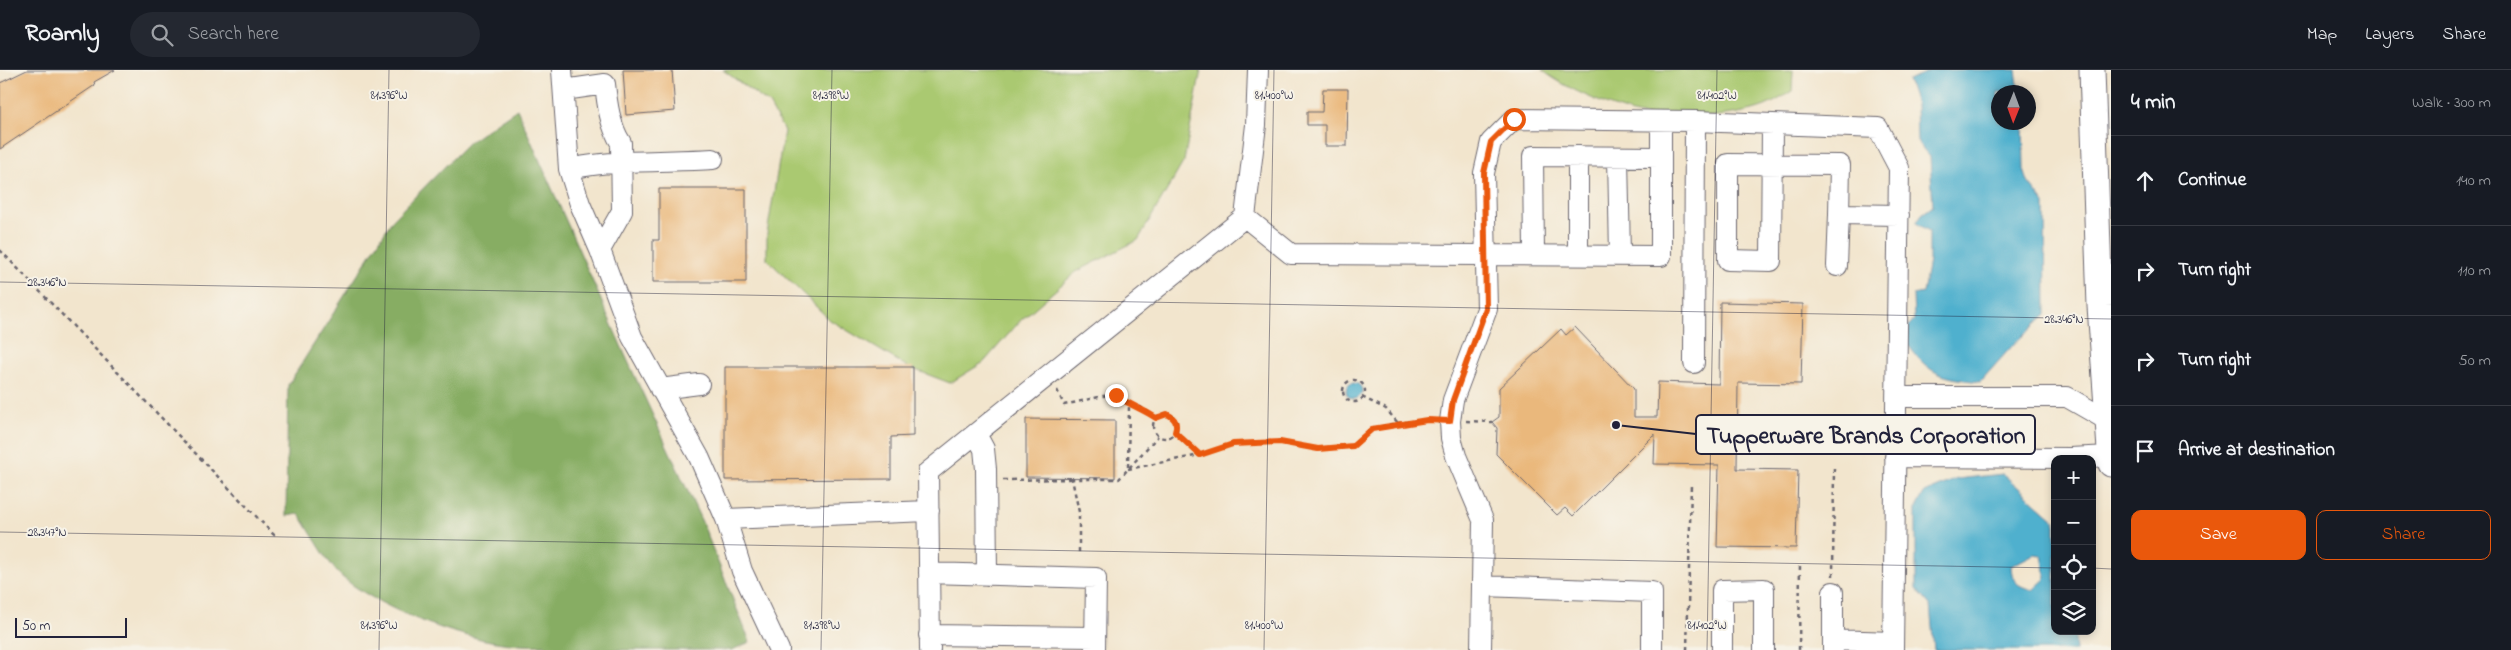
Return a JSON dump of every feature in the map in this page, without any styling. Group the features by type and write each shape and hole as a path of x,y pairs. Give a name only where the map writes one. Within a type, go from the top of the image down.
{"main road":[{"path":"2092,70 2100,306 2111,464"},
{"path":"2100,306 2111,350"}],"lane":[{"path":"929,573 1096,578 1095,643 930,642 928,511 928,472 1245,217 1256,125 1258,70"},
{"path":"600,250 622,211 621,143 616,136 607,102 604,77 563,80 569,168 580,204 600,250 632,337 699,457 726,518 742,571 779,650"},
{"path":"1481,650 1483,520 1456,456 1451,438 1450,421 1453,400 1486,309 1484,173 1491,142 1514,119 1695,121 1878,128 1899,168 1898,397 1895,457 1893,646 1833,645 1833,592"},
{"path":"1245,217 1291,254 1660,256 1661,121"},
{"path":"1694,363 1695,121"},
{"path":"1772,124 1772,165 1771,261 1728,260 1728,164 1772,165 1840,165 1838,266"},
{"path":"1534,254 1533,156 1660,157"},
{"path":"1578,156 1578,255"},
{"path":"1618,157 1620,255"},
{"path":"569,168 622,162 713,159"},
{"path":"1839,214 1899,215"},
{"path":"660,389 699,384"},
{"path":"1898,397 2067,397 2109,421"},
{"path":"976,434 984,450 986,469 986,575"},
{"path":"1895,457 2070,458 2110,456"},
{"path":"726,518 928,511"},
{"path":"1482,586 1652,592 1652,650"},
{"path":"1722,650 1722,590 1764,589 1764,650"}],"path":[{"path":"0,250 276,537"},
{"path":"1050,374 1064,405 1116,395 1129,405 1140,407 1156,418"},
{"path":"1351,380 1361,382 1365,391 1362,397 1356,402 1349,401 1342,392 1345,384 1351,380"},
{"path":"1362,397 1386,409 1398,424"},
{"path":"1128,468 1129,405"},
{"path":"1167,414 1177,424 1175,432 1170,437 1158,436 1153,425 1156,418 1167,414"},
{"path":"1128,468 1200,455 1233,444 1280,442 1318,449 1353,446 1372,429 1398,424 1427,420 1492,422"},
{"path":"1175,432 1200,455"},
{"path":"996,480 1120,479 1158,436"},
{"path":"1833,592 1834,465"},
{"path":"1072,479 1080,512 1079,552"},
{"path":"1687,650 1691,484"},
{"path":"1799,650 1800,562"}],"green space":[{"path":"723,70 1201,70 1184,161 1138,240 1076,272 1021,320 984,362 950,383 908,367 830,320 767,259 767,234 784,131 769,104"},
{"path":"1542,70 1793,70 1792,91 1765,106 1739,113 1707,117 1674,118 1647,116 1621,110 1577,91"},
{"path":"517,109 626,357 702,522 750,642 732,650 548,650 545,645 495,642 467,636 411,617 362,591 337,572 299,514 286,516 288,385 393,219 469,142"}],"water":[{"path":"1932,70 2016,70 2018,85 1991,85 1991,130 2023,130 2024,170 2028,182 2045,204 2046,315 2013,345 1980,382 1937,373 1922,362 1906,342 1909,325 1914,320 1913,295 1923,293 1929,261 1929,231 1916,223 1922,214 1933,206 1930,157 1917,142 1916,104 1908,80"},
{"path":"1351,383 1357,383 1362,388 1360,397 1351,399 1346,394 1346,388"},
{"path":"2003,474 2051,516 2051,635 2074,635 2076,650 1934,650 1930,605 1916,589 1916,508 1924,493 1957,479","holes":["2034,554 2042,555 2046,578 2033,590 2023,587 2014,580 2011,566"]}],"building":[{"path":"27,70 115,70 94,82 95,85 0,149 0,83"},
{"path":"623,70 672,70 675,111 626,115"},
{"path":"1323,89 1348,89 1347,146 1325,146 1325,125 1307,125 1307,112 1322,112"},
{"path":"659,189 746,189 746,282 653,282 653,240 659,240"},
{"path":"1720,302 1803,304 1801,384 1738,383 1737,469 1798,470 1796,548 1717,547 1719,465 1654,464 1655,434 1573,516 1565,508 1557,515 1496,454 1497,428 1492,422 1499,417 1499,388 1561,329 1566,335 1575,327 1634,389 1634,417 1657,417 1658,382 1719,384"},
{"path":"725,367 913,367 913,436 891,437 891,479 725,480"},
{"path":"1026,419 1115,420 1115,478 1026,477"}],"place":[{"name":"Tupperware Brands Corporation","path":"1616,425"}],"route":[{"path":"1116,395 1129,405 1140,407 1156,418 1167,414 1173,418 1177,424 1175,432 1200,455 1233,444 1280,442 1318,449 1353,446 1372,429 1427,420 1450,421 1453,400 1486,309 1484,173 1491,142 1514,119"}]}
